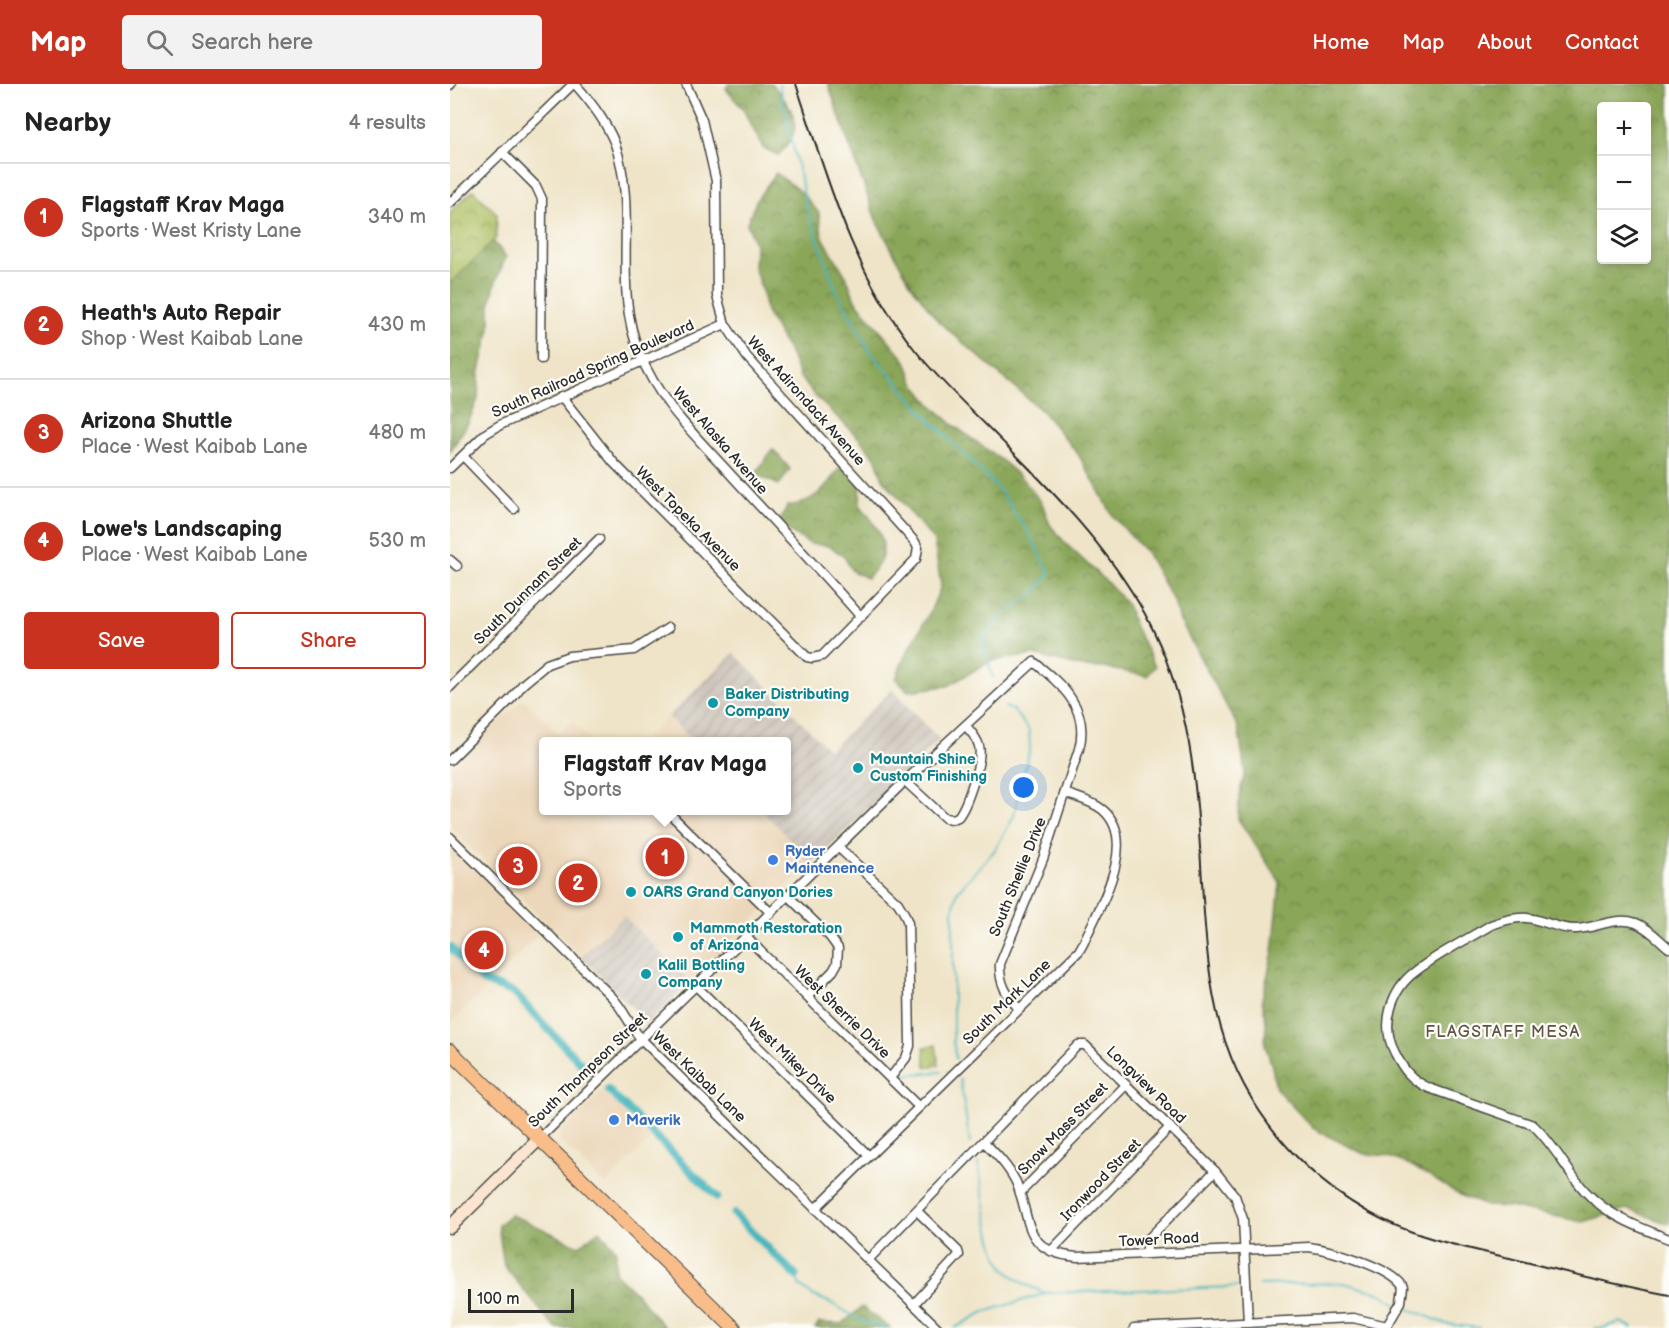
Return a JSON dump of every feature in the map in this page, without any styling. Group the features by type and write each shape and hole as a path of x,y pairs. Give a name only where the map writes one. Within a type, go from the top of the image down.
{"main road":[{"path":"450,1051 734,1328"}],"street":[{"path":"450,203 574,84"},
{"name":"West Alaska Avenue","path":"574,84 604,121 620,160 624,190 624,276 627,308 633,337 642,361 662,396 676,414 861,617"},
{"name":"West Adirondack Avenue","path":"686,84 702,120 716,181 717,296 725,324 747,357 915,542 918,554 915,561 861,617"},
{"path":"502,152 536,186 542,199 541,359"},
{"name":"South Railroad Spring Boulevard","path":"450,468 485,434 496,427 725,324"},
{"name":"West Topeka Avenue","path":"561,396 614,463 802,653 812,658 822,656 861,617"},
{"path":"462,456 514,509"},
{"name":"South Dunnam Street","path":"450,687 599,539"},
{"path":"450,760 523,684 547,664 569,656 634,650 668,628"},
{"name":"South Thompson Street","path":"450,1227 905,781 1034,662"},
{"name":"South Shellie Drive","path":"1019,1009 1004,990 1000,964 1043,859 1081,742 1080,716 1074,701 1065,689 1034,662"},
{"path":"905,781 945,818 958,817 966,801 980,755 977,740 966,726"},
{"name":"South Mark Lane","path":"815,1209 1079,951 1112,877 1119,852 1117,832 1109,816 1091,803 1065,793"},
{"path":"671,815 771,913"},
{"name":"West Kaibab Lane","path":"450,837 617,1001 634,1031 815,1209 870,1259 938,1328"},
{"path":"838,847 898,903 908,923 910,1047 903,1063 890,1078"},
{"path":"788,896 830,936 838,948 837,964 833,971 807,997"},
{"path":"1669,948 1645,928 1625,921 1570,929 1527,918 1503,921 1415,971 1393,1002 1387,1028 1391,1046 1403,1068 1414,1080 1429,1088 1533,1125 1545,1137 1584,1189 1599,1204 1620,1220 1669,1239"},
{"name":"West Sherrie Drive","path":"746,937 919,1107"},
{"name":"West Mikey Drive","path":"696,986 869,1156"},
{"name":"Longview Road","path":"870,1259 1078,1045 1085,1044 1230,1187 1240,1208 1246,1248 1248,1323"},
{"name":"Snow Mass Street","path":"1020,1193 1126,1085"},
{"name":"Ironwood Street","path":"1051,1251 1170,1127"},
{"path":"984,1142 1004,1163 1020,1193 1030,1230 1043,1246 1051,1251"},
{"path":"1146,1253 1149,1238 1215,1171"},
{"path":"914,1304 959,1255 958,1251 917,1210"},
{"name":"Tower Road","path":"1051,1251 1077,1257 1246,1248 1322,1249 1344,1254 1395,1277 1403,1287 1403,1294 1394,1316 1387,1326 1353,1318 1248,1323"},
{"path":"1134,1328 1248,1323"}],"shaded area":[{"path":"734,653 829,750 892,690 940,740 810,864 766,815 791,815 791,737 689,737 668,716"},
{"path":"523,699 559,734 572,722 588,737 539,737 539,815 766,815 810,864 690,982 624,916 581,957 450,827 450,769"},
{"path":"668,716 689,737 647,737"},
{"path":"450,845 539,934 450,1024"},
{"path":"624,916 690,982 648,1023 581,957"},
{"name":"Maverik","path":"602,1091 651,1139 605,1185 560,1141 559,1135"}],"green space":[{"path":"728,84 772,84 786,102 794,119 795,128 787,145 778,155 763,148 743,109 726,89"},
{"path":"828,84 1669,84 1669,1224 1627,1209 1583,1222 1509,1207 1486,1206 1462,1196 1412,1166 1387,1156 1364,1154 1314,1129 1276,1089 1265,1045 1266,1022 1262,999 1273,952 1280,882 1238,819 1239,796 1245,772 1238,727 1180,621 1172,599 1147,554 1113,516 1078,454 1042,411 938,321 910,283 876,220"},
{"path":"776,173 802,193 819,213 822,236 847,278 855,300 906,361 914,383 931,404 952,424 1004,462 1025,482 1042,503 1050,525 1127,605 1135,627 1155,666 1147,676 1105,668 1082,667 1034,655 990,661 948,686 908,691 896,679 903,660 931,610 941,586 934,541 883,479 875,457 858,437 816,397 799,376 791,355 766,312 762,290 754,268 755,245 747,223 757,199"},
{"path":"473,190 497,214 496,238 450,284 450,212"},
{"path":"489,236 506,257 496,281 490,305 490,328 479,375 478,399 468,423 450,452 450,278"},
{"path":"773,449 790,469 779,485 755,474"},
{"path":"844,462 861,482 860,505 879,532 882,541 881,559 867,578 852,571 845,558 830,546 811,544 791,533 780,521 787,506 814,497"},
{"path":"936,1045 939,1065 926,1067 924,1047"},
{"path":"510,1215 579,1246 599,1230 616,1250 615,1273 636,1293 665,1328 555,1328 504,1266 498,1225"},
{"path":"862,1307 890,1328 815,1328 819,1323 842,1324"}],"waterway":[{"path":"779,84 807,209 835,288 870,351 930,420 998,488 1030,535 1050,573 1034,593 1000,617 982,641 993,678"},
{"path":"956,1059 953,1041 953,911 957,892 994,851 1013,818 1030,748 1029,730 1013,710 1005,707"},
{"path":"450,947 483,981 514,993 590,1073"},
{"path":"900,1075 941,1072"},
{"path":"960,1079 970,1143"},
{"path":"608,1090 717,1197"},
{"path":"978,1163 991,1234 999,1260 1009,1273 1029,1286 1045,1293 1237,1287"},
{"path":"734,1214 796,1276"},
{"path":"796,1276 800,1286 812,1295 862,1321 886,1328"},
{"path":"1259,1285 1344,1283 1380,1293 1399,1305 1446,1324 1479,1328"},
{"path":"955,1328 984,1312 1044,1294"},
{"path":"1594,1328 1603,1328 1620,1322 1633,1328"}],"railway":[{"path":"796,84 844,223 874,288 893,319 915,350 953,393 1036,475 1095,541 1130,588 1162,649 1184,718 1190,753 1195,788 1207,948 1217,1012 1233,1062 1270,1126 1320,1179 1350,1201 1381,1219 1454,1245 1669,1295"}],"place":[{"name":"Baker Distributing Company","path":"713,703"},
{"name":"Mountain Shine Custom Finishing","path":"858,768"},
{"name":"Flagstaff Krav Maga","path":"665,857"},
{"name":"Ryder Maintenence","path":"773,860"},
{"name":"Arizona Shuttle","path":"518,866"},
{"name":"Heath's Auto Repair","path":"578,883"},
{"name":"OARS Grand Canyon Dories","path":"631,892"},
{"name":"Mammoth Restoration of Arizona","path":"678,937"},
{"name":"Lowe's Landscaping","path":"484,950"},
{"name":"Kalil Bottling Company","path":"646,974"},
{"name":"Maverik","path":"614,1120"}],"district":[{"name":"FLAGSTAFF MESA","path":"1503,1032"}]}
